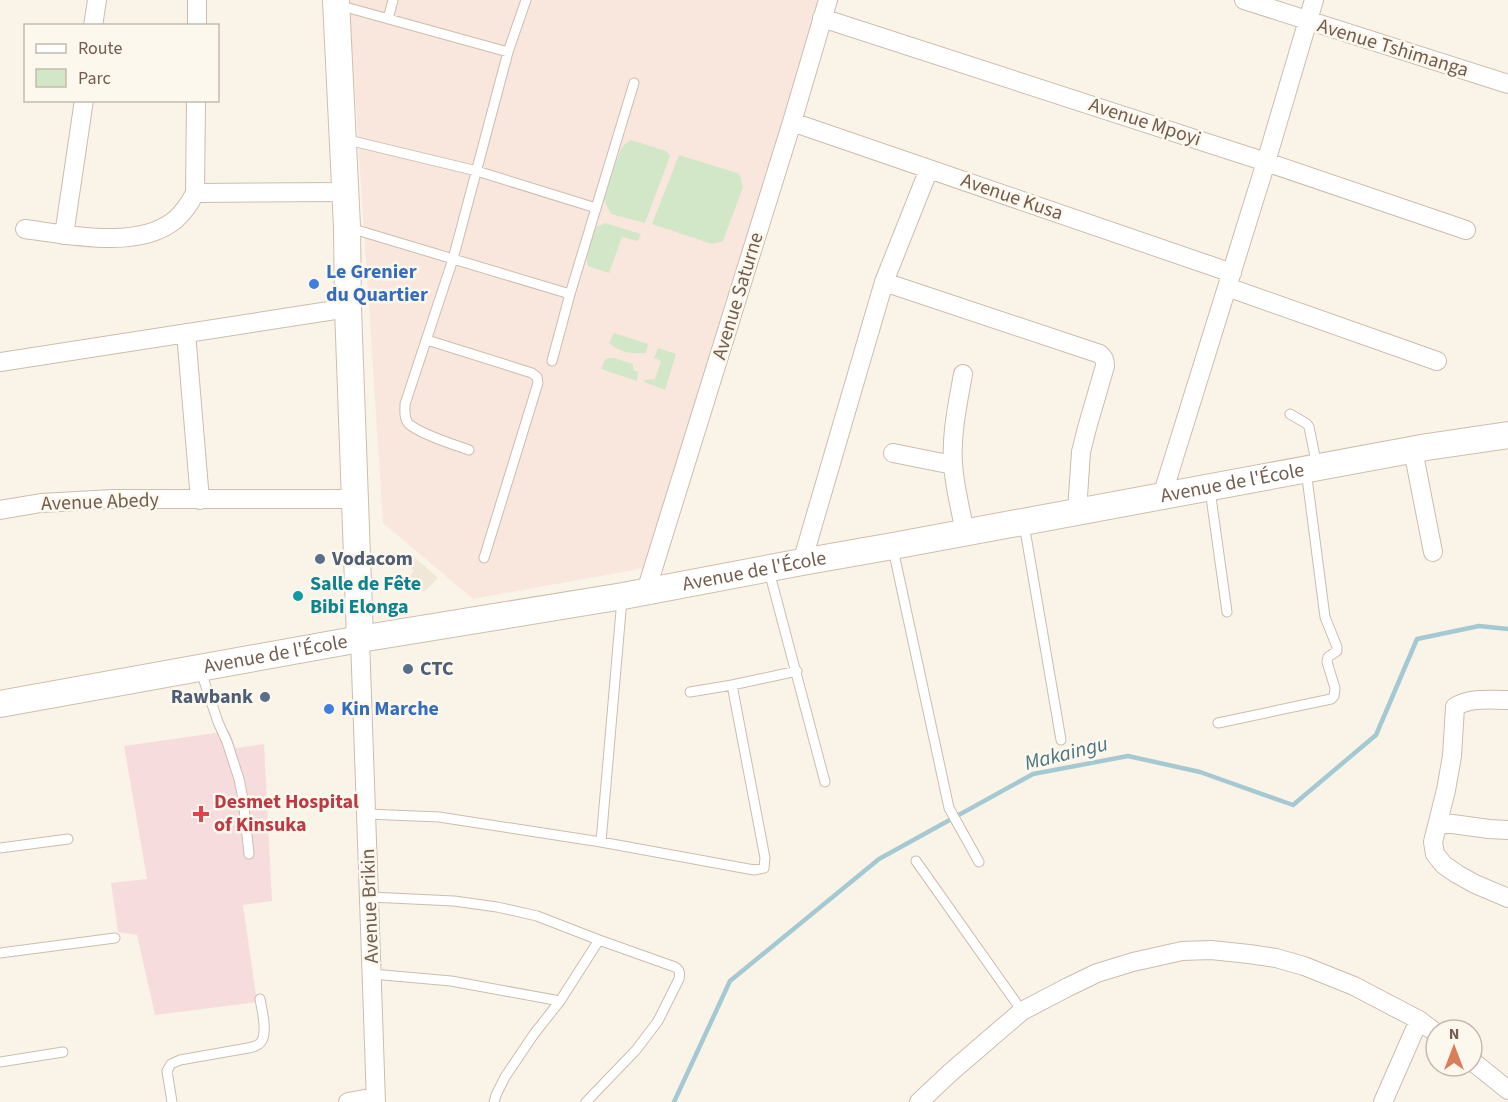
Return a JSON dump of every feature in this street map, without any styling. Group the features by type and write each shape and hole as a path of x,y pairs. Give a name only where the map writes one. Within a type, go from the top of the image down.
{"main road":[{"path":"336,2 347,228 360,639"},
{"name":"Avenue de l'École","path":"0,704 360,639 634,593 1413,450 1508,435"}],"street":[{"path":"93,24 97,0"},
{"path":"197,0 197,24"},
{"name":"Avenue Saturne","path":"634,593 792,122 828,0"},
{"name":"Avenue Tshimanga","path":"1244,0 1508,84"},
{"path":"1162,496 1314,0"},
{"name":"Avenue Mpoyi","path":"822,18 1266,162 1466,230"},
{"path":"64,235 84,102"},
{"path":"25,229 97,238 139,236 175,220 187,208 195,194 196,102"},
{"name":"Avenue Kusa","path":"792,122 929,169 1229,280 1437,361"},
{"path":"802,562 884,282 929,169"},
{"path":"195,194 345,192"},
{"path":"884,282 1100,354 1103,357 1105,366 1082,452 1077,511"},
{"path":"0,362 348,308"},
{"path":"186,333 200,500"},
{"path":"963,374 956,416 953,465 965,532"},
{"path":"1413,450 1433,552"},
{"path":"893,453 953,465"},
{"name":"Avenue Abedy","path":"0,510 41,503 113,499 355,499"},
{"name":"Avenue Brikin","path":"360,639 375,1100"},
{"path":"1508,699 1472,701 1460,703 1455,707 1452,756 1433,842 1435,854 1444,865 1475,884 1508,898"},
{"path":"1438,822 1508,830"},
{"path":"919,1102 1022,1011 1097,973 1182,951 1211,950 1276,958 1304,966 1354,986 1424,1024"},
{"path":"1383,1102 1419,1020"},
{"path":"1484,1070 1508,1090"},
{"path":"348,1102 375,1100"}],"lane":[{"path":"388,19 393,0"},
{"path":"469,450 417,430 408,422 405,415 405,404 453,259 508,52 526,0"},
{"path":"336,2 388,19 508,52"},
{"path":"552,361 634,83"},
{"path":"342,138 477,171 596,208"},
{"path":"347,228 570,294"},
{"path":"428,340 532,373 537,377 538,383 484,558"},
{"path":"1218,723 1331,699 1334,696 1335,688 1328,657 1337,651 1337,647 1325,617 1309,427 1290,414"},
{"path":"1210,488 1227,612"},
{"path":"1024,521 1060,740"},
{"path":"892,546 949,808 979,861"},
{"path":"769,568 825,782"},
{"path":"600,842 634,593"},
{"path":"200,668 239,779 249,854"},
{"path":"690,692 797,671"},
{"path":"366,814 439,817 760,870 764,868 765,858 732,685"},
{"path":"0,848 68,839"},
{"path":"916,861 1022,1011"},
{"path":"370,897 454,901 537,916 678,969 679,979 658,1021 636,1050 586,1102"},
{"path":"0,953 115,938"},
{"path":"494,1102 505,1077 560,1001 599,940"},
{"path":"372,974 451,981 560,1001"},
{"path":"172,1102 167,1071 171,1064 180,1060 248,1048 262,1041 265,1033 260,999"},
{"path":"0,1062 63,1052"}],"shaded area":[{"path":"349,0 822,0 734,274 645,568 473,599 383,523"},
{"path":"412,555 438,578 424,592 408,578 414,571 406,563"},
{"name":"Desmet Hospital of Kinsuka","path":"229,731 236,748 264,744 272,901 243,905 257,1002 155,1015 137,935 118,932 111,883 147,879 124,746"}],"green space":[{"path":"631,140 666,151 670,156 645,223 611,214 603,198 620,151"},
{"path":"679,155 737,173 740,176 743,187 723,241 712,244 652,224"},
{"path":"605,223 641,234 638,241 622,237 609,273 588,266 586,257 596,227"},
{"path":"614,333 648,344 646,353 626,352 613,346 609,343"},
{"path":"658,348 676,354 665,390 644,382 644,380 655,379 661,361 654,358"},
{"path":"608,358 633,364 633,370 638,372 637,381 601,369"}],"waterway":[{"name":"Makaingu","path":"674,1102 730,981 879,859 1033,774 1128,756 1200,772 1293,805 1376,735 1417,639 1479,626 1508,629"}],"place":[{"name":"Le Grenier du Quartier","path":"314,284"},
{"name":"Vodacom","path":"320,559"},
{"name":"Salle de Fête Bibi Elonga","path":"298,596"},
{"name":"CTC","path":"408,669"},
{"name":"Rawbank","path":"265,697"},
{"name":"Kin Marche","path":"329,709"},
{"name":"Desmet Hospital of Kinsuka","path":"201,814"}]}
